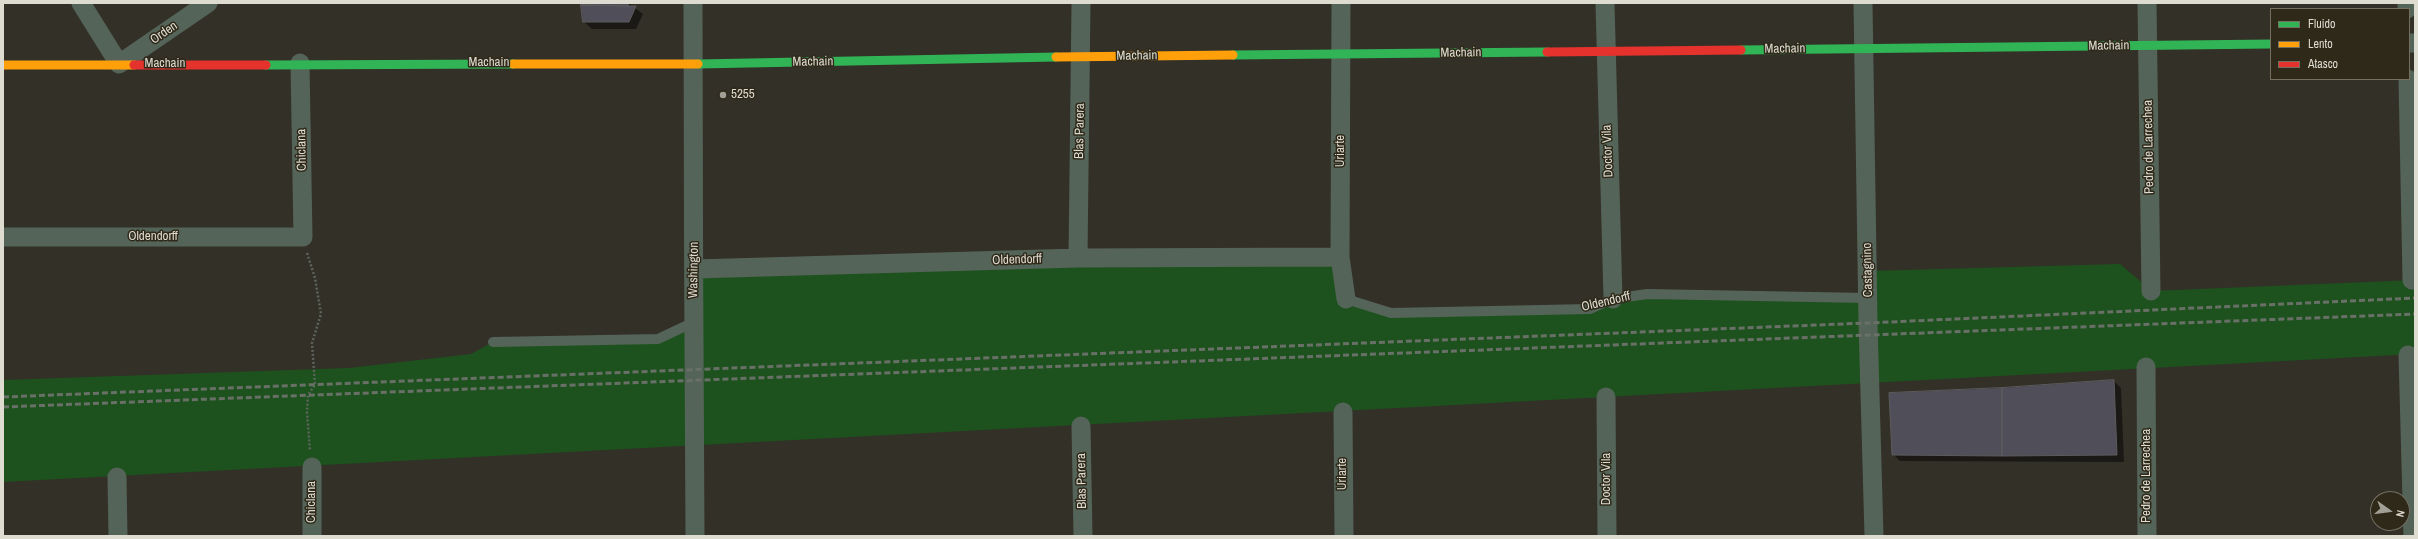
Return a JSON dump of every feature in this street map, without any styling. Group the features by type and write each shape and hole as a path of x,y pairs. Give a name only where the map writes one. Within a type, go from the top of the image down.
{"street":[{"path":"81,3 118,64"},
{"name":"Orden","path":"118,64 208,3"},
{"name":"Washington","path":"693,3 695,269 692,323 695,536"},
{"name":"Blas Parera","path":"1078,258 1081,3"},
{"name":"Uriarte","path":"1341,3 1340,257 1346,299"},
{"name":"Doctor Vila","path":"1605,3 1612,299"},
{"name":"Castagnino","path":"1863,3 1874,536"},
{"name":"Pedro de Larrechea","path":"2147,3 2151,291"},
{"name":"Machain","path":"3,65 300,63 694,64 1081,57 2270,44"},
{"name":"Chiclana","path":"300,63 303,237"},
{"path":"2408,80 2413,280"},
{"name":"Oldendorff","path":"3,237 303,237"},
{"name":"Oldendorff","path":"695,269 1078,258 1340,257"},
{"path":"2408,354 2413,536"},
{"name":"Pedro de Larrechea","path":"2146,368 2147,536"},
{"name":"Doctor Vila","path":"1606,397 1607,536"},
{"name":"Uriarte","path":"1343,412 1344,536"},
{"name":"Blas Parera","path":"1081,426 1082,536"},
{"name":"Chiclana","path":"312,467 312,536"},
{"path":"117,477 118,536"}],"lane":[{"name":"Oldendorff","path":"1346,299 1391,313 1590,309 1612,299 1647,294 1868,298"},
{"path":"493,342 658,339 692,323"}],"path":[{"path":"303,237 315,278 321,314 312,343 315,385 308,395 307,412 312,467"}],"green space":[{"path":"1340,257 1346,299 1391,313 1590,309 1647,294 1868,298 1868,271 2120,264 2152,291 2415,280 2415,354 3,482 3,380 349,368 471,354 493,342 658,339 692,323 695,269"}],"building":[{"path":"581,3 627,3 629,6 581,5"},
{"path":"581,5 636,6 629,22 583,22"},
{"path":"2114,380 2117,455 2002,456 2002,388"},
{"path":"2002,388 2002,456 1892,455 1889,393"}],"railway":[{"path":"3,397 1868,323 2415,298"},
{"path":"3,407 2415,314"}],"traffic: fast":[{"path":"1741,50 2270,44"},
{"path":"1233,55 1547,52"},
{"path":"698,64 1056,57"},
{"path":"266,65 513,64"}],"traffic: slow":[{"path":"1056,57 1233,55"},
{"path":"513,64 698,64"},
{"path":"3,65 134,65"}],"traffic: jam":[{"path":"1547,52 1741,50"},
{"path":"134,65 266,65"}],"place":[{"name":"5255","path":"723,95"}]}
